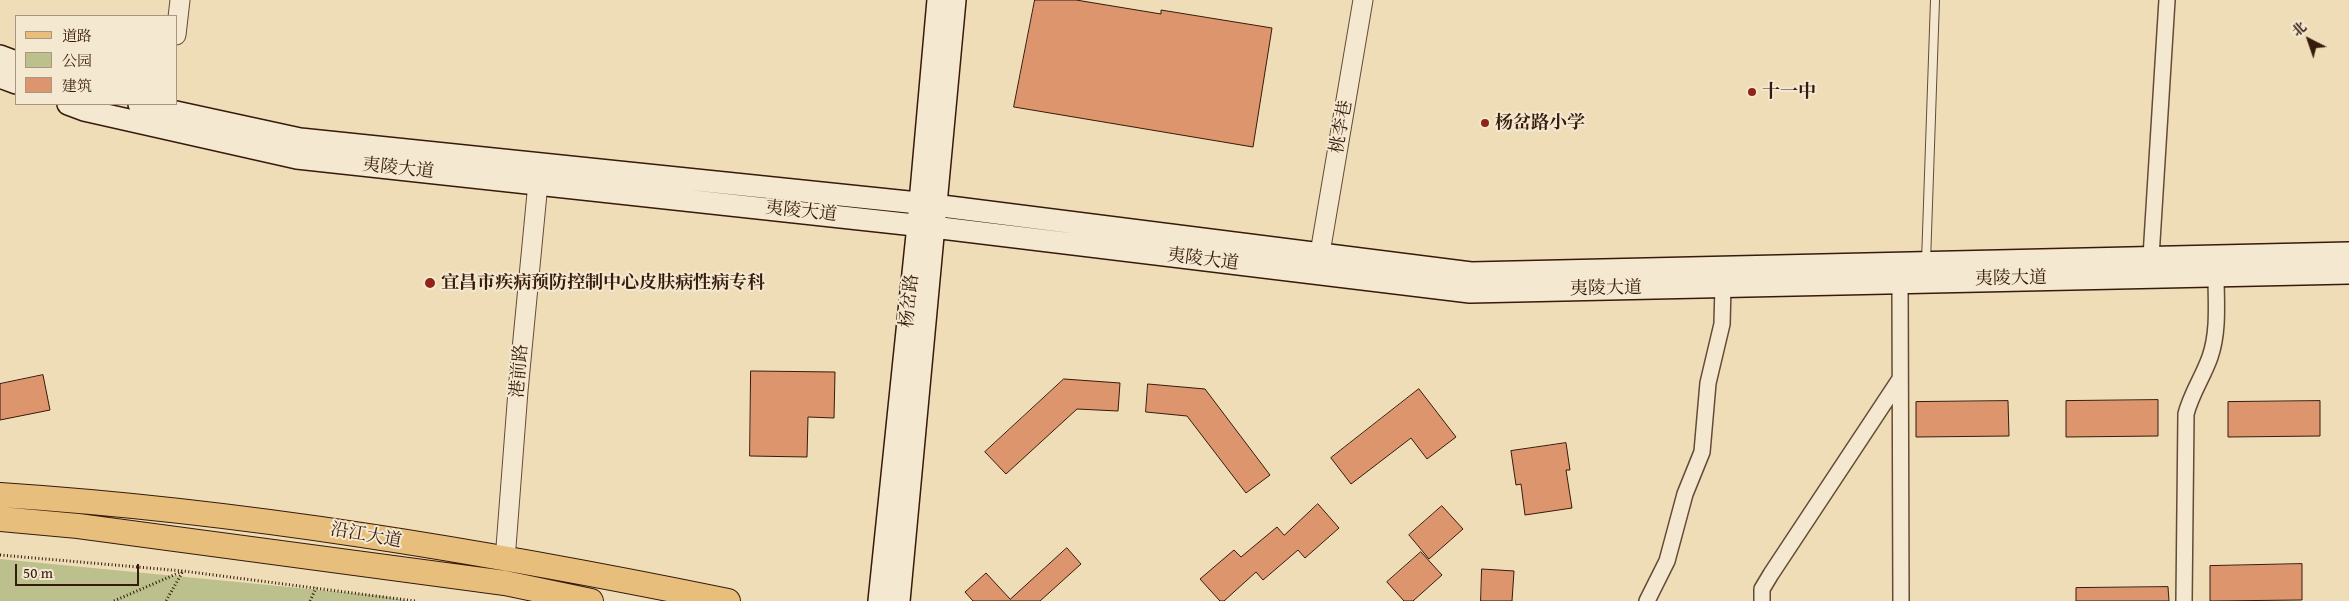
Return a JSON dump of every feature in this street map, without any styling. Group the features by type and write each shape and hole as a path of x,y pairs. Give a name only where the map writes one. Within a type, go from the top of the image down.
{"main road":[{"name":"杨岔路","path":"899,601 926,215 938,0"},
{"name":"杨岔路","path":"879,601 926,215 955,0"},
{"path":"0,56 15,62"},
{"path":"0,76 15,83"},
{"name":"夷陵大道","path":"71,105 84,110 297,158 538,183 926,215 1320,253 1471,273 2349,252"},
{"name":"夷陵大道","path":"149,105 169,107 300,139 926,215 1470,292 2349,273"},
{"name":"沿江大道","path":"0,495 96,501 309,526 728,601"},
{"name":"沿江大道","path":"0,520 78,526 505,583 591,601"}],"street":[{"path":"178,18 180,0"},
{"name":"桃李巷","path":"1320,253 1363,0"},
{"path":"2151,257 2167,0"},
{"name":"港前路","path":"505,560 518,391 538,183"},
{"path":"2184,601 2186,414 2190,399 2210,357 2216,333 2216,276"},
{"path":"1900,282 1901,601"},
{"path":"1647,601 1667,560 1685,494 1702,452 1708,383 1722,324 1723,286"},
{"path":"1762,601 1762,589 1770,574 1900,379"}],"lane":[{"path":"1926,262 1935,0"}],"path":[{"path":"0,555 183,571 415,601"},
{"path":"114,601 183,571"},
{"path":"166,601 183,571"},
{"path":"310,601 316,588"}],"green space":[{"path":"0,559 382,596 409,601 0,601"}],"building":[{"path":"1035,0 1076,0 1161,14 1161,10 1272,28 1253,147 1014,107"},
{"path":"751,371 835,372 834,418 808,417 807,457 750,456"},
{"path":"43,375 50,410 0,420 0,384"},
{"path":"1064,379 1120,383 1118,411 1077,409 1006,474 985,452"},
{"path":"1148,384 1205,389 1270,475 1246,493 1187,416 1146,412"},
{"path":"1419,389 1456,437 1427,459 1411,438 1351,484 1331,458"},
{"path":"2158,400 2158,436 2066,437 2066,401"},
{"path":"2008,401 2009,436 1916,437 1916,402"},
{"path":"2320,401 2320,436 2228,437 2228,402"},
{"path":"1566,443 1570,470 1566,470 1572,508 1525,515 1521,484 1516,485 1511,451"},
{"path":"1318,504 1339,528 1305,558 1298,550 1263,580 1256,572 1224,601 1220,601 1200,579 1234,550 1241,557 1277,527 1284,535"},
{"path":"1442,506 1463,529 1429,559 1409,535"},
{"path":"1067,548 1081,564 1040,601 973,601 965,592 986,573 1010,599"},
{"path":"1421,552 1442,575 1413,601 1404,601 1387,582"},
{"path":"2302,564 2302,600 2210,601 2210,566"},
{"path":"1482,569 1514,571 1512,601 1481,601"},
{"path":"2168,587 2169,601 2076,601 2076,588"}],"place":[{"name":"十一中","path":"1752,92"},
{"name":"杨岔路小学","path":"1485,123"},
{"name":"宜昌市疾病预防控制中心皮肤病性病专科","path":"430,283"}]}
